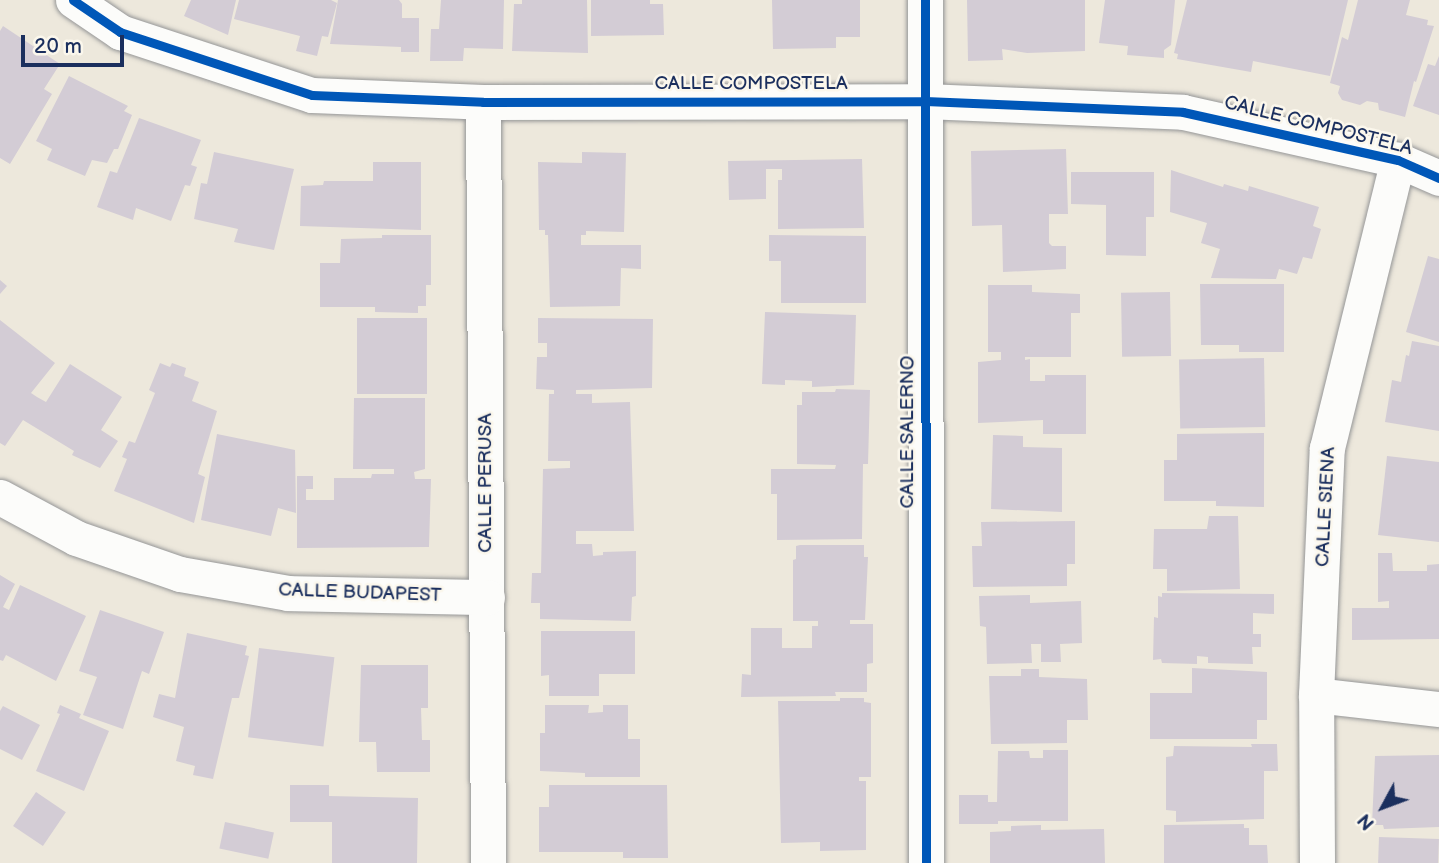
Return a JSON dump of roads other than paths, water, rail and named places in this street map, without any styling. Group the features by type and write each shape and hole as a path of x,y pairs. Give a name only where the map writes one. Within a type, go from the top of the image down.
{"street":[{"name":"CALLE COMPOSTELA","path":"73,0 120,32 312,95 483,102 925,101 1183,112 1398,160 1439,178"},
{"name":"CALLE SALERNO","path":"925,0 926,863"},
{"name":"CALLE PERUSA","path":"483,102 488,863"},
{"name":"CALLE SIENA","path":"1317,863 1316,695 1327,448 1398,160"},
{"name":"CALLE BUDAPEST","path":"0,497 76,538 180,574 288,593 487,597"},
{"path":"1316,695 1439,709"}]}
